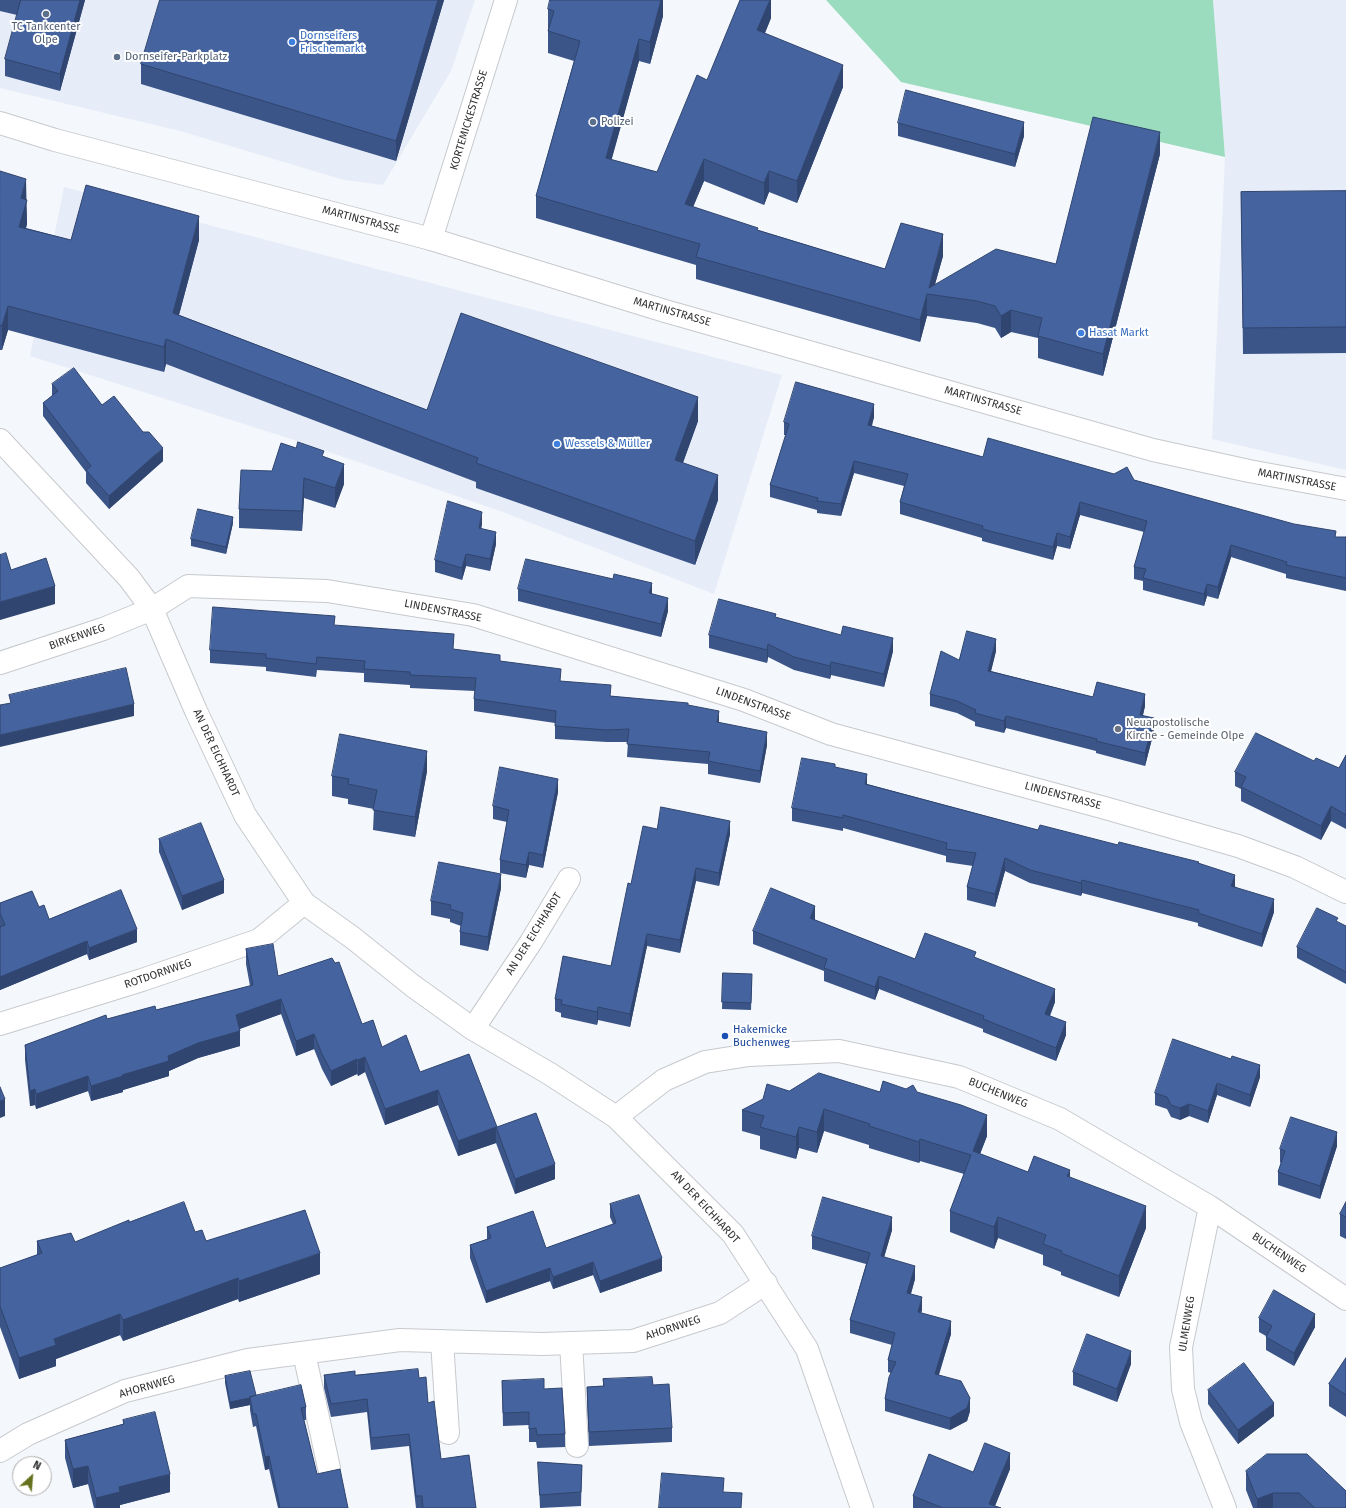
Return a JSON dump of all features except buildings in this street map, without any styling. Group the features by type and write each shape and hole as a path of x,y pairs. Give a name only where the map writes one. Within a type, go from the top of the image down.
{"street":[{"name":"KORTEMICKESTRASSE","path":"431,239 506,0"},
{"name":"MARTINSTRASSE","path":"0,123 55,140 431,239 666,311 1153,450 1249,471 1346,489"},
{"name":"AN DER EICHHARDT","path":"0,440 128,578 152,609 196,711 245,815 304,903 353,938 413,986 473,1029 550,1074 616,1117 733,1234 808,1349 862,1508"},
{"name":"LINDENSTRASSE","path":"152,609 188,586 327,591 473,614 744,700 831,734 1098,806 1238,846 1295,867 1346,892"},
{"name":"BIRKENWEG","path":"0,663 103,629 152,609"},
{"name":"AN DER EICHHARDT","path":"473,1029 531,942 569,879"},
{"name":"ROTDORNWEG","path":"0,1024 142,980 259,940 304,903"},
{"name":"BUCHENWEG","path":"616,1117 664,1080 706,1062 749,1055 838,1051 959,1077 1060,1119 1210,1207 1346,1299"},
{"name":"ULMENWEG","path":"1210,1207 1181,1346 1181,1354 1183,1389 1191,1422 1225,1508"},
{"name":"AHORNWEG","path":"0,1451 28,1434 125,1391 248,1360 400,1340 571,1343 633,1341 720,1313 766,1283"},
{"path":"442,1341 448,1433"},
{"path":"571,1343 577,1446"},
{"path":"304,1353 329,1468"}],"shaded area":[{"path":"0,0 475,0 451,71 383,185 344,180 180,131 0,88"},
{"path":"1213,0 1346,0 1346,470 1212,439 1225,157"},
{"path":"64,187 782,375 714,594 500,511 291,439 30,356"}],"green space":[{"path":"826,0 1213,0 1225,157 901,82"}],"place":[{"name":"TC Tankcenter Olpe","path":"46,14"},
{"name":"Dornseifers Frischemarkt","path":"292,42"},
{"name":"Dornseifer-Parkplatz","path":"117,57"},
{"name":"Polizei","path":"593,122"},
{"name":"Hasat Markt","path":"1081,333"},
{"name":"Wessels & Müller","path":"557,444"},
{"name":"Neuapostolische Kirche - Gemeinde Olpe","path":"1118,729"},
{"name":"Hakemicke Buchenweg","path":"725,1036"}]}
